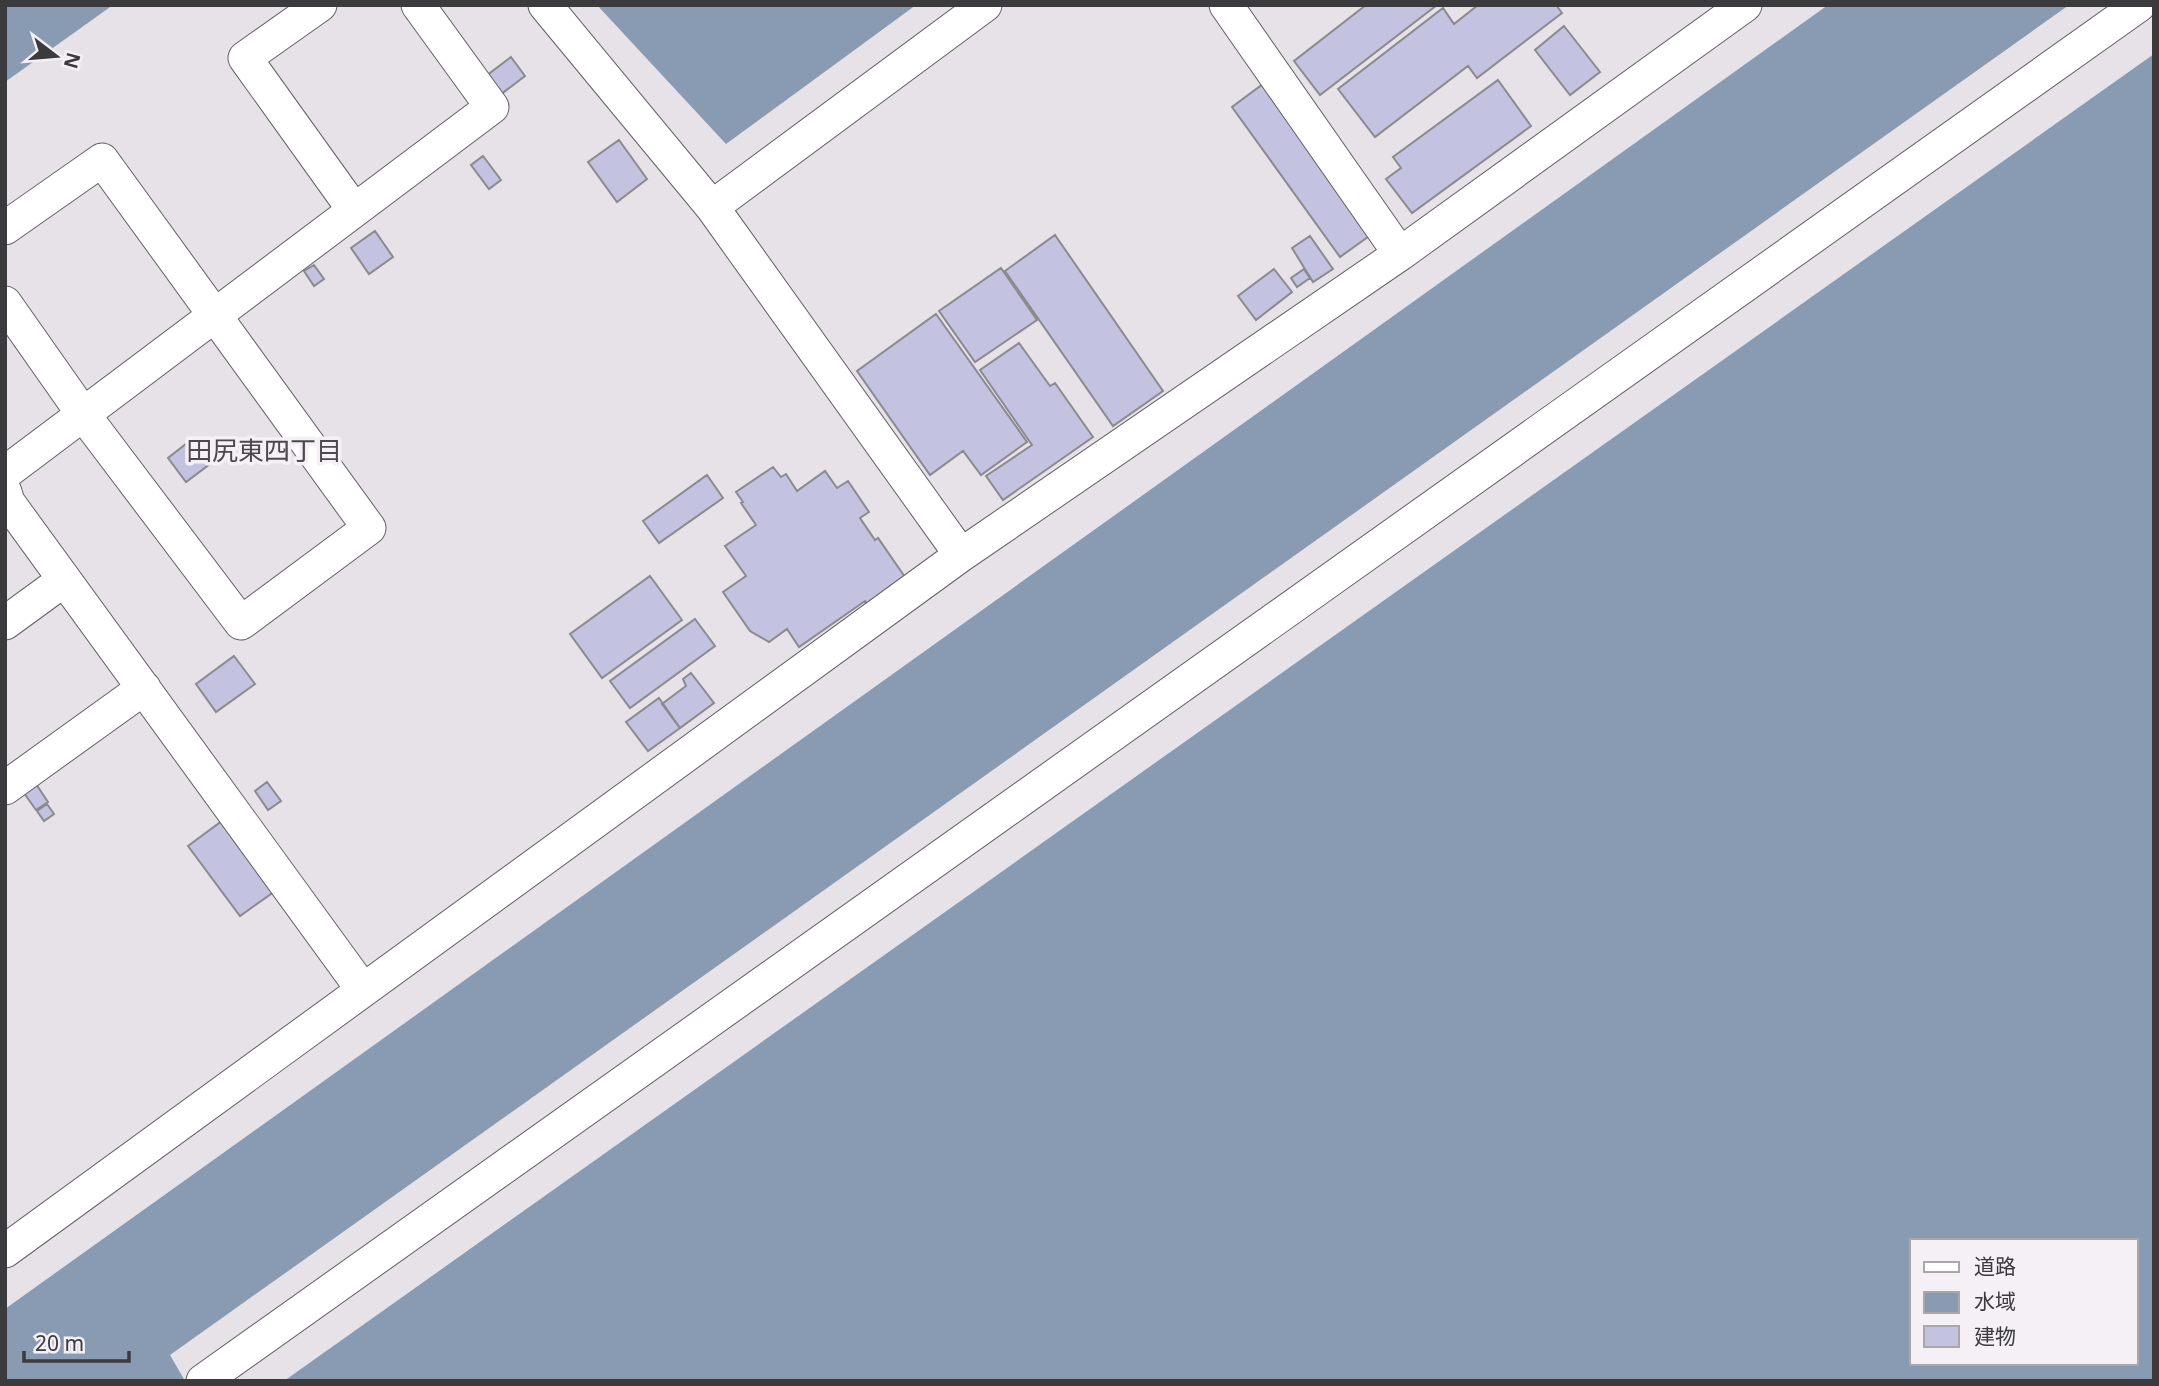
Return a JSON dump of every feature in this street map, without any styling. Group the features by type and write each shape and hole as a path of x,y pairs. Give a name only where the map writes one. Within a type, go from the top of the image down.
{"street":[{"path":"320,5 245,58 355,210"},
{"path":"5,473 492,107 418,5"},
{"path":"545,5 712,207 961,555"},
{"path":"712,207 985,5"},
{"path":"1226,5 1400,254"},
{"path":"5,1251 961,555 1400,254 1745,5"},
{"path":"202,1381 2138,5"},
{"path":"5,228 102,160 369,528 242,623 83,414 5,303"},
{"path":"5,492 8,502 64,580 363,990"},
{"path":"5,623 64,580"},
{"path":"5,788 144,688"}],"water":[{"path":"5,5 113,5 5,82"},
{"path":"597,5 916,5 726,144"},
{"path":"1828,5 2069,5 170,1355 185,1381 5,1381 5,1309"},
{"path":"2154,54 2154,1381 284,1381"}],"building":[{"path":"1366,5 1437,5 1320,95 1294,61"},
{"path":"1478,5 1556,5 1562,13 1477,78 1468,66 1375,137 1338,89 1443,8 1454,24"},
{"path":"1564,26 1600,72 1570,95 1535,50"},
{"path":"511,57 525,76 496,98 482,79"},
{"path":"1498,80 1531,126 1412,213 1386,179 1401,168 1393,157"},
{"path":"1263,84 1372,234 1340,257 1232,107"},
{"path":"619,140 647,179 617,202 588,162"},
{"path":"483,156 501,180 489,189 471,165"},
{"path":"375,231 393,257 369,274 351,248"},
{"path":"1055,235 1163,391 1113,426 1005,271"},
{"path":"1310,236 1333,269 1313,282 1292,248"},
{"path":"314,265 324,279 314,286 304,271"},
{"path":"1001,268 1037,320 975,362 939,311"},
{"path":"1274,269 1292,292 1256,320 1238,296"},
{"path":"1304,269 1310,278 1297,287 1291,278"},
{"path":"936,314 1027,442 981,475 963,451 930,475 857,371"},
{"path":"1019,343 1050,386 1055,383 1093,437 1003,500 986,476 1032,445 980,370"},
{"path":"191,440 210,464 186,482 168,458"},
{"path":"773,467 781,477 786,474 797,491 825,471 837,488 848,481 869,512 860,518 875,540 878,538 907,580 869,606 865,601 799,647 787,629 769,642 750,631 723,592 746,576 725,546 756,525 736,492"},
{"path":"707,475 723,498 659,543 643,521"},
{"path":"650,576 682,620 602,678 570,634"},
{"path":"695,619 715,646 630,708 610,681"},
{"path":"234,656 255,684 216,712 196,684"},
{"path":"691,673 714,703 680,728 662,704 686,686 683,679"},
{"path":"659,698 680,728 648,751 626,722"},
{"path":"267,782 281,801 268,810 255,791"},
{"path":"36,784 48,802 36,810 24,793"},
{"path":"47,804 54,814 44,821 37,811"},
{"path":"226,818 278,889 240,916 188,846"}],"district":[{"name":"田尻東四丁目","path":"264,451"}]}
